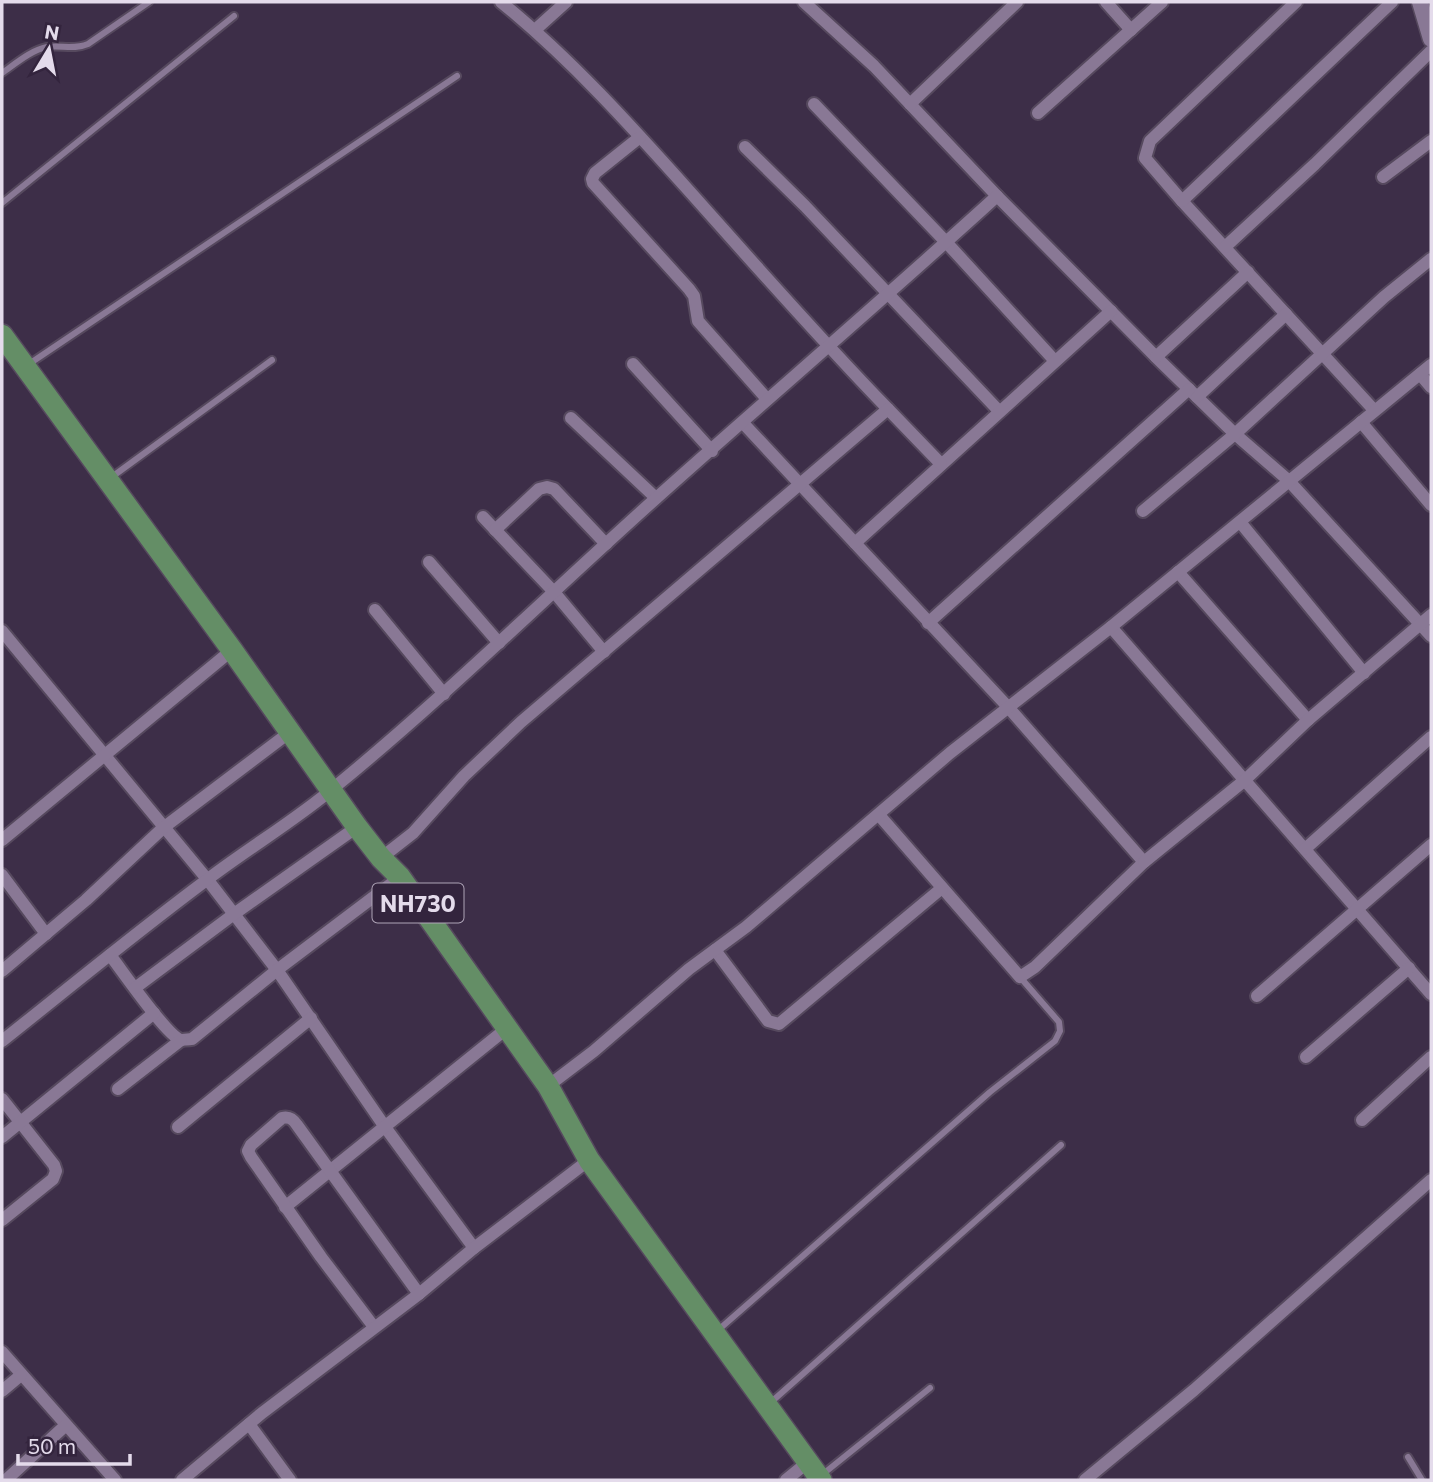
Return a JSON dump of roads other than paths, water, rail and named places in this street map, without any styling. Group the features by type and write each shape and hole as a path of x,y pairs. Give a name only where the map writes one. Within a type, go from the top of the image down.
{"highway":[{"name":"NH730","path":"2,335 232,650 357,827 380,858 400,877 548,1086 589,1160 816,1473"}],"street":[{"path":"501,2 536,30 585,77 829,348 941,464"},
{"path":"536,30 566,2"},
{"path":"804,2 874,66 996,195 1156,357 1288,480 1431,636"},
{"path":"910,104 1017,2"},
{"path":"1106,2 1131,30"},
{"path":"1038,113 1161,2"},
{"path":"1296,2 1150,141 1145,150 1145,158 1374,410"},
{"path":"1182,201 1392,2"},
{"path":"1420,2 1431,39"},
{"path":"1225,247 1431,51"},
{"path":"814,104 1055,361"},
{"path":"640,137 595,173 593,183 689,289 694,296 698,321 767,399"},
{"path":"1382,177 1431,141"},
{"path":"745,147 999,411"},
{"path":"2,1041 207,879 332,790 444,694 656,498 829,348 996,195"},
{"path":"1143,510 1236,434 1384,297 1431,259"},
{"path":"1156,357 1248,272"},
{"path":"855,543 1111,311"},
{"path":"928,623 1286,314"},
{"path":"633,364 712,451"},
{"path":"548,1086 594,1051 674,982 746,927 950,753 1111,627 1431,365"},
{"path":"1420,374 1431,387"},
{"path":"380,858 413,833 464,776 521,722 888,409"},
{"path":"571,418 656,498"},
{"path":"1361,422 1431,505"},
{"path":"743,423 1008,707 1144,862"},
{"path":"495,530 539,489 547,487 554,489 606,544"},
{"path":"483,517 554,592 604,652"},
{"path":"1240,522 1364,673"},
{"path":"429,562 499,643"},
{"path":"1178,572 1308,720"},
{"path":"375,610 444,694"},
{"path":"879,815 1020,977 1035,967 1144,862 1245,780 1308,720 1431,615"},
{"path":"1111,627 1431,994"},
{"path":"2,631 207,879 277,970 385,1127 474,1248"},
{"path":"2,653 11,643"},
{"path":"2,839 232,650"},
{"path":"2,971 86,901 163,828 290,732"},
{"path":"1305,849 1431,737"},
{"path":"135,988 357,827"},
{"path":"1257,996 1431,845"},
{"path":"2,875 46,934"},
{"path":"118,1089 181,1040 192,1039 277,970 400,877"},
{"path":"715,950 768,1021 779,1024 942,888"},
{"path":"110,955 154,1013 174,1036 181,1040"},
{"path":"1306,1057 1409,968"},
{"path":"2,1137 154,1013"},
{"path":"178,1127 311,1018"},
{"path":"285,1207 506,1029"},
{"path":"1362,1120 1431,1057"},
{"path":"2,1099 56,1171 53,1179 2,1220"},
{"path":"374,1327 285,1207 248,1151 251,1145 282,1118 293,1119 419,1294"},
{"path":"182,1480 249,1424 589,1160"},
{"path":"1085,1480 1194,1390 1431,1181"},
{"path":"2,1352 114,1480"},
{"path":"2,1391 21,1375"},
{"path":"249,1424 290,1480"},
{"path":"6,1480 66,1425"},
{"path":"786,1480 816,1473"}],"lane":[{"path":"2,74 40,50 49,47 79,48 88,44 149,2"},
{"path":"2,203 234,16"},
{"path":"25,367 457,76"},
{"path":"108,480 272,360"},
{"path":"715,1333 990,1093 1055,1041 1060,1031 1059,1022 1020,977"},
{"path":"767,1406 1061,1145"},
{"path":"816,1473 930,1388"},
{"path":"1408,1457 1422,1480"}]}
